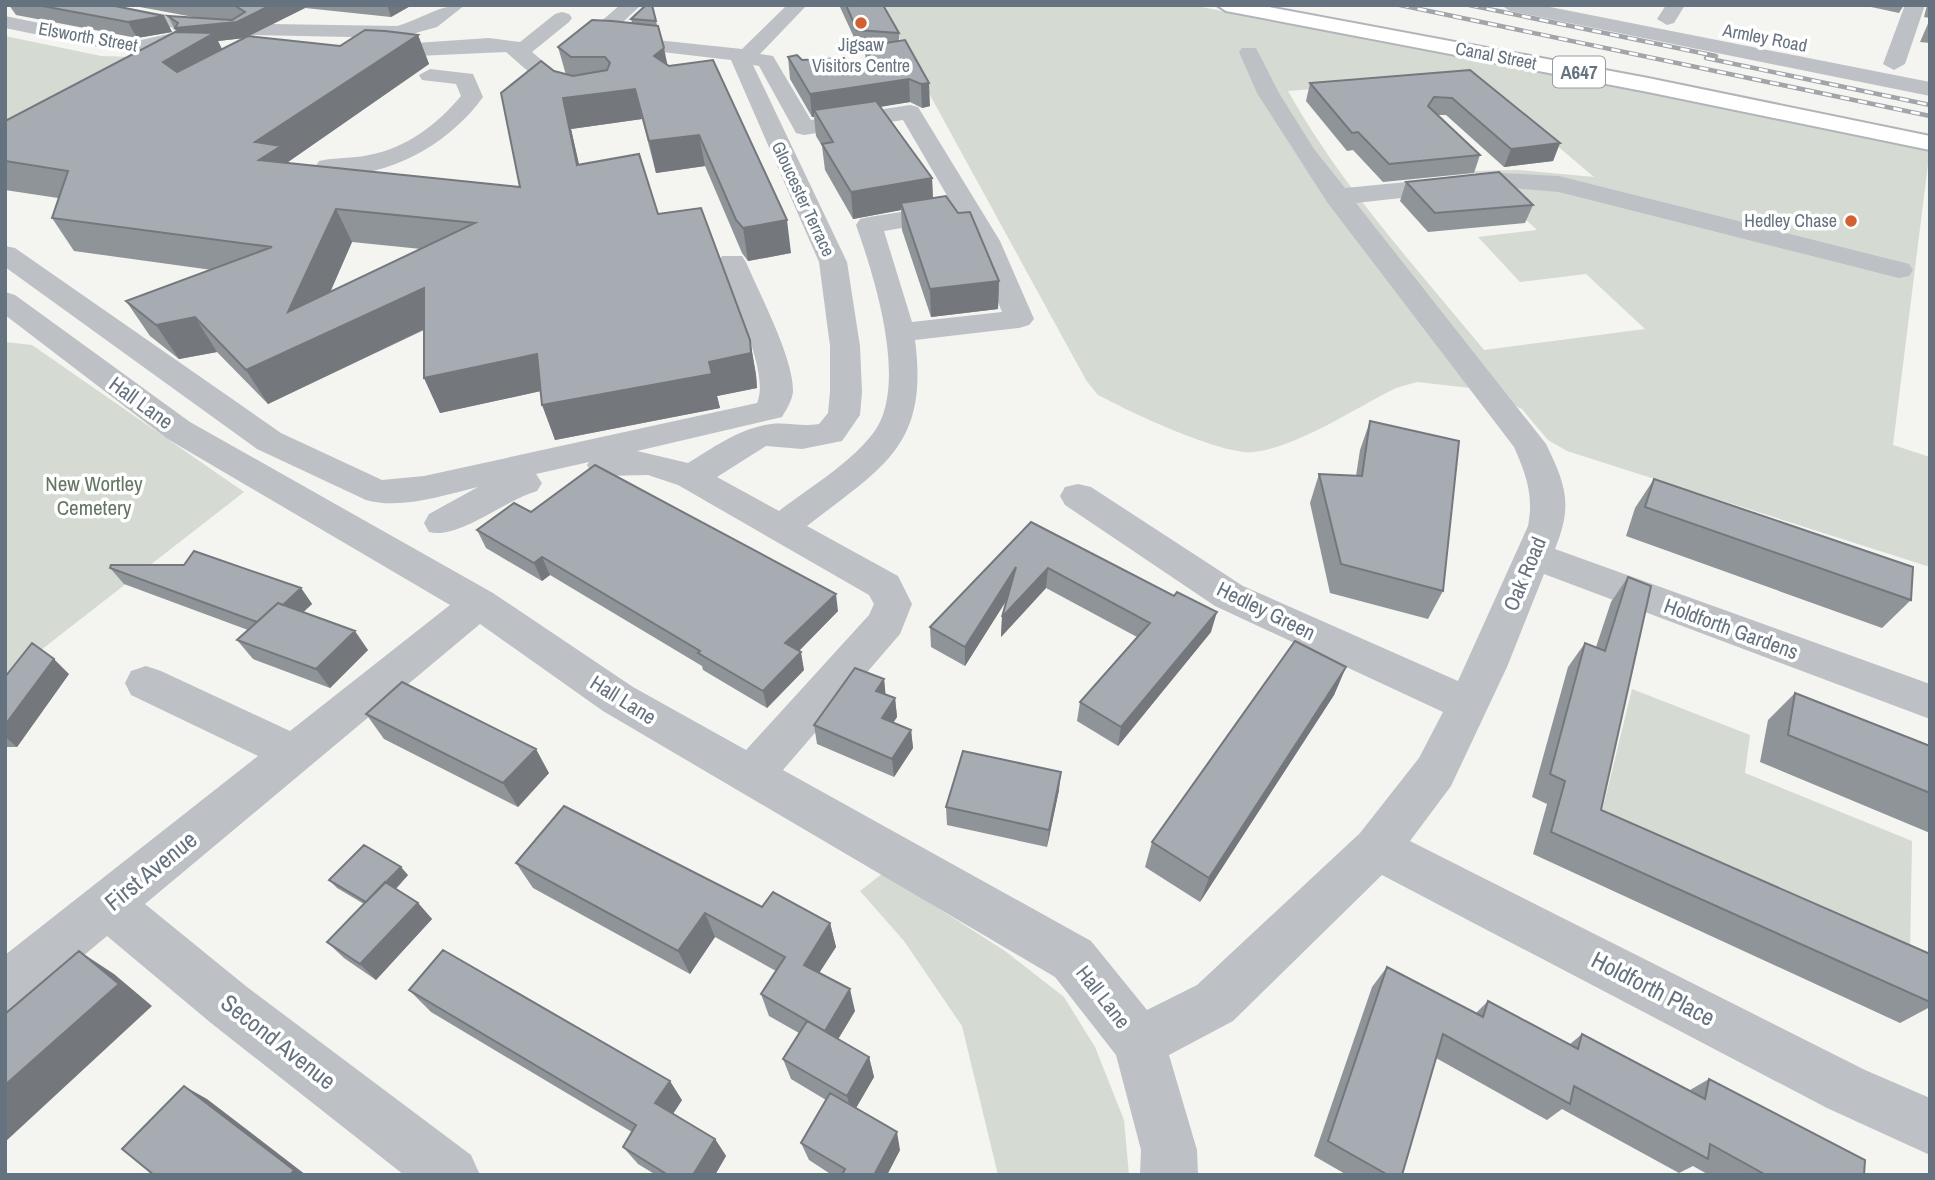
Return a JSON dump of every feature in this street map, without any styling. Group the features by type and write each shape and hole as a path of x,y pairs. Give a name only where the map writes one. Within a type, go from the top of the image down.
{"main road":[{"name":"Canal Street","path":"1226,5 1648,85 1930,143"},
{"name":"Canal Street","path":"1290,5 1645,71 1930,129"}],"street":[{"path":"5,14 24,5"},
{"path":"80,5 212,29 398,32 430,23 456,5"},
{"path":"632,5 592,39 742,63 766,60 804,128 910,112 987,241 1019,319 898,332"},
{"path":"742,63 798,5"},
{"path":"1510,5 1930,89"},
{"name":"Armley Road","path":"1600,5 1672,12 1894,64 1930,69"},
{"path":"1894,64 1915,5"},
{"path":"519,59 562,18"},
{"name":"Elsworth Street","path":"5,22 132,48 151,46 212,29"},
{"path":"135,70 182,53 267,50 389,52 489,44 512,46 519,59 581,97 604,94"},
{"name":"Oak Road","path":"1139,1042 1215,1003 1377,848 1435,772 1486,667 1546,526 1551,503 1544,474 1529,444 1336,197 1268,93 1249,52"},
{"path":"742,63 788,54"},
{"name":"Gloucester Terrace","path":"690,477 757,437 775,434 802,438 830,433 844,415 845,346 833,262 742,63"},
{"path":"328,166 356,167 381,162 430,137 460,113 472,97 475,78 430,75"},
{"path":"898,137 924,133"},
{"path":"1479,161 1500,180"},
{"path":"1336,197 1500,180 1529,181 1588,190 1899,271"},
{"path":"781,528 889,437 903,399 898,332 869,225 968,209"},
{"path":"5,254 269,441 378,492 424,488 770,410 777,395 775,370 732,262"},
{"name":"Hall Lane","path":"5,301 178,430 479,603 618,699 750,777 1073,959 1139,1042 1169,1162"},
{"path":"442,523 507,487 628,460 666,466 690,477 884,586 893,604 886,623 750,777"},
{"name":"Hedley Green","path":"1078,496 1229,596 1466,704"},
{"name":"Holdforth Gardens","path":"1532,555 1930,702"},
{"name":"First Avenue","path":"5,988 479,603"},
{"path":"146,683 296,754"},
{"name":"Holdforth Place","path":"1377,848 1846,1089 1930,1126"},
{"name":"Second Avenue","path":"109,905 435,1170"}],"green space":[{"path":"885,5 1191,5 1930,148 1893,445 1930,457 1930,567 1567,451 1548,440 1522,409 1480,389 1417,382 1396,388 1290,442 1254,452 1241,452 1202,441 1121,407 1098,395 1086,380 902,44","holes":["1469,76 1502,99 1594,177 1518,170 1473,171 1537,230 1478,237 1520,282 1586,274 1645,329 1484,350 1355,193 1288,91"]},
{"path":"5,36 101,56 136,57 5,130"},
{"name":"New Wortley Cemetery","path":"5,342 32,345 244,492 5,678"},
{"path":"1632,689 1750,735 1745,773 1912,841 1910,951 1601,816"},
{"path":"883,873 1005,951 1064,997 1095,1047 1124,1120 1129,1175 998,1175 962,1026 904,941 860,891"}],"building":[{"path":"37,5 110,5 164,16 128,22"},
{"path":"234,5 271,5 237,22 175,28 178,23 168,16 232,20 245,12"},
{"path":"646,5 652,5 656,21 631,19"},
{"path":"846,5 883,5 899,33 857,30"},
{"path":"592,20 612,21 658,26 664,48 654,56 669,66 713,60 787,220 743,228 736,220 699,135 649,141 635,89 563,98 577,165 639,154 658,214 701,208 750,340 751,353 709,362 712,374 542,405 537,354 424,378 424,288 246,370 195,317 156,325 126,301 272,247 52,218 68,171 5,161 5,121 175,32 214,33 163,62 177,72 248,36 340,46 365,30 385,31 418,35 255,142 281,146 259,160 520,187 501,93 541,61 554,71 573,76 607,70 610,63 605,57 571,57 558,47","holes":["336,209 475,223 288,312"]},
{"path":"905,40 929,83 921,84 909,79 810,94 788,57 797,55 802,60 844,58 850,69 860,73 874,64 865,46"},
{"path":"1470,70 1560,143 1511,149 1452,98 1434,97 1428,106 1480,155 1389,164 1358,132 1352,133 1310,83"},
{"path":"876,101 932,178 851,192 822,144 833,142 814,110"},
{"path":"1499,172 1533,205 1435,213 1406,182"},
{"path":"946,196 958,213 970,212 999,281 930,289 901,203"},
{"path":"1370,421 1459,441 1443,591 1341,564 1319,474 1362,476"},
{"path":"595,465 836,594 785,643 801,652 763,691 542,557 534,563 477,530 514,503 531,512"},
{"path":"1654,479 1913,567 1911,600 1645,507"},
{"path":"1031,522 1174,596 1177,592 1217,612 1121,727 1080,702 1150,623 1048,568 1002,617 1016,567 965,647 930,627"},
{"path":"194,551 301,588 283,605 278,603 257,622 110,568 111,565 184,565"},
{"path":"1628,577 1651,586 1601,810 1930,954 1930,1002 1551,832 1565,781 1550,774 1585,643 1605,651"},
{"path":"278,603 355,631 316,669 237,640"},
{"path":"1295,641 1346,667 1209,878 1152,842"},
{"path":"32,643 54,659 5,725 5,677"},
{"path":"855,668 884,679 876,691 895,698 882,718 911,730 892,759 814,725"},
{"path":"402,682 536,749 503,783 366,714"},
{"path":"1795,693 1930,746 1930,793 1788,735"},
{"path":"963,751 1061,772 1049,830 946,807"},
{"path":"564,806 762,907 773,892 830,923 804,965 850,989 825,1031 761,994 785,957 705,913 678,951 516,863"},
{"path":"364,845 401,867 366,902 329,880"},
{"path":"385,882 418,903 360,964 327,942"},
{"path":"443,950 670,1081 655,1103 715,1139 693,1175 668,1175 623,1147 636,1125 409,990"},
{"path":"79,951 119,984 5,1085 5,1014"},
{"path":"1387,967 1483,1017 1488,1001 1578,1049 1582,1034 1705,1099 1709,1079 1865,1160 1864,1175 1766,1175 1710,1144 1708,1159 1574,1086 1570,1104 1443,1034 1402,1175 1388,1175 1328,1141"},
{"path":"807,1021 869,1057 847,1096 783,1059"},
{"path":"184,1086 294,1170 290,1175 154,1175 122,1149"},
{"path":"830,1093 897,1132 874,1175 842,1175 845,1169 801,1143"}],"railway":[{"path":"1400,5 1930,116"},
{"path":"1469,5 1716,56"},
{"path":"1706,58 1930,105"}],"place":[{"name":"Jigsaw Visitors Centre","path":"861,23"},
{"name":"Hedley Chase","path":"1851,221"}]}
